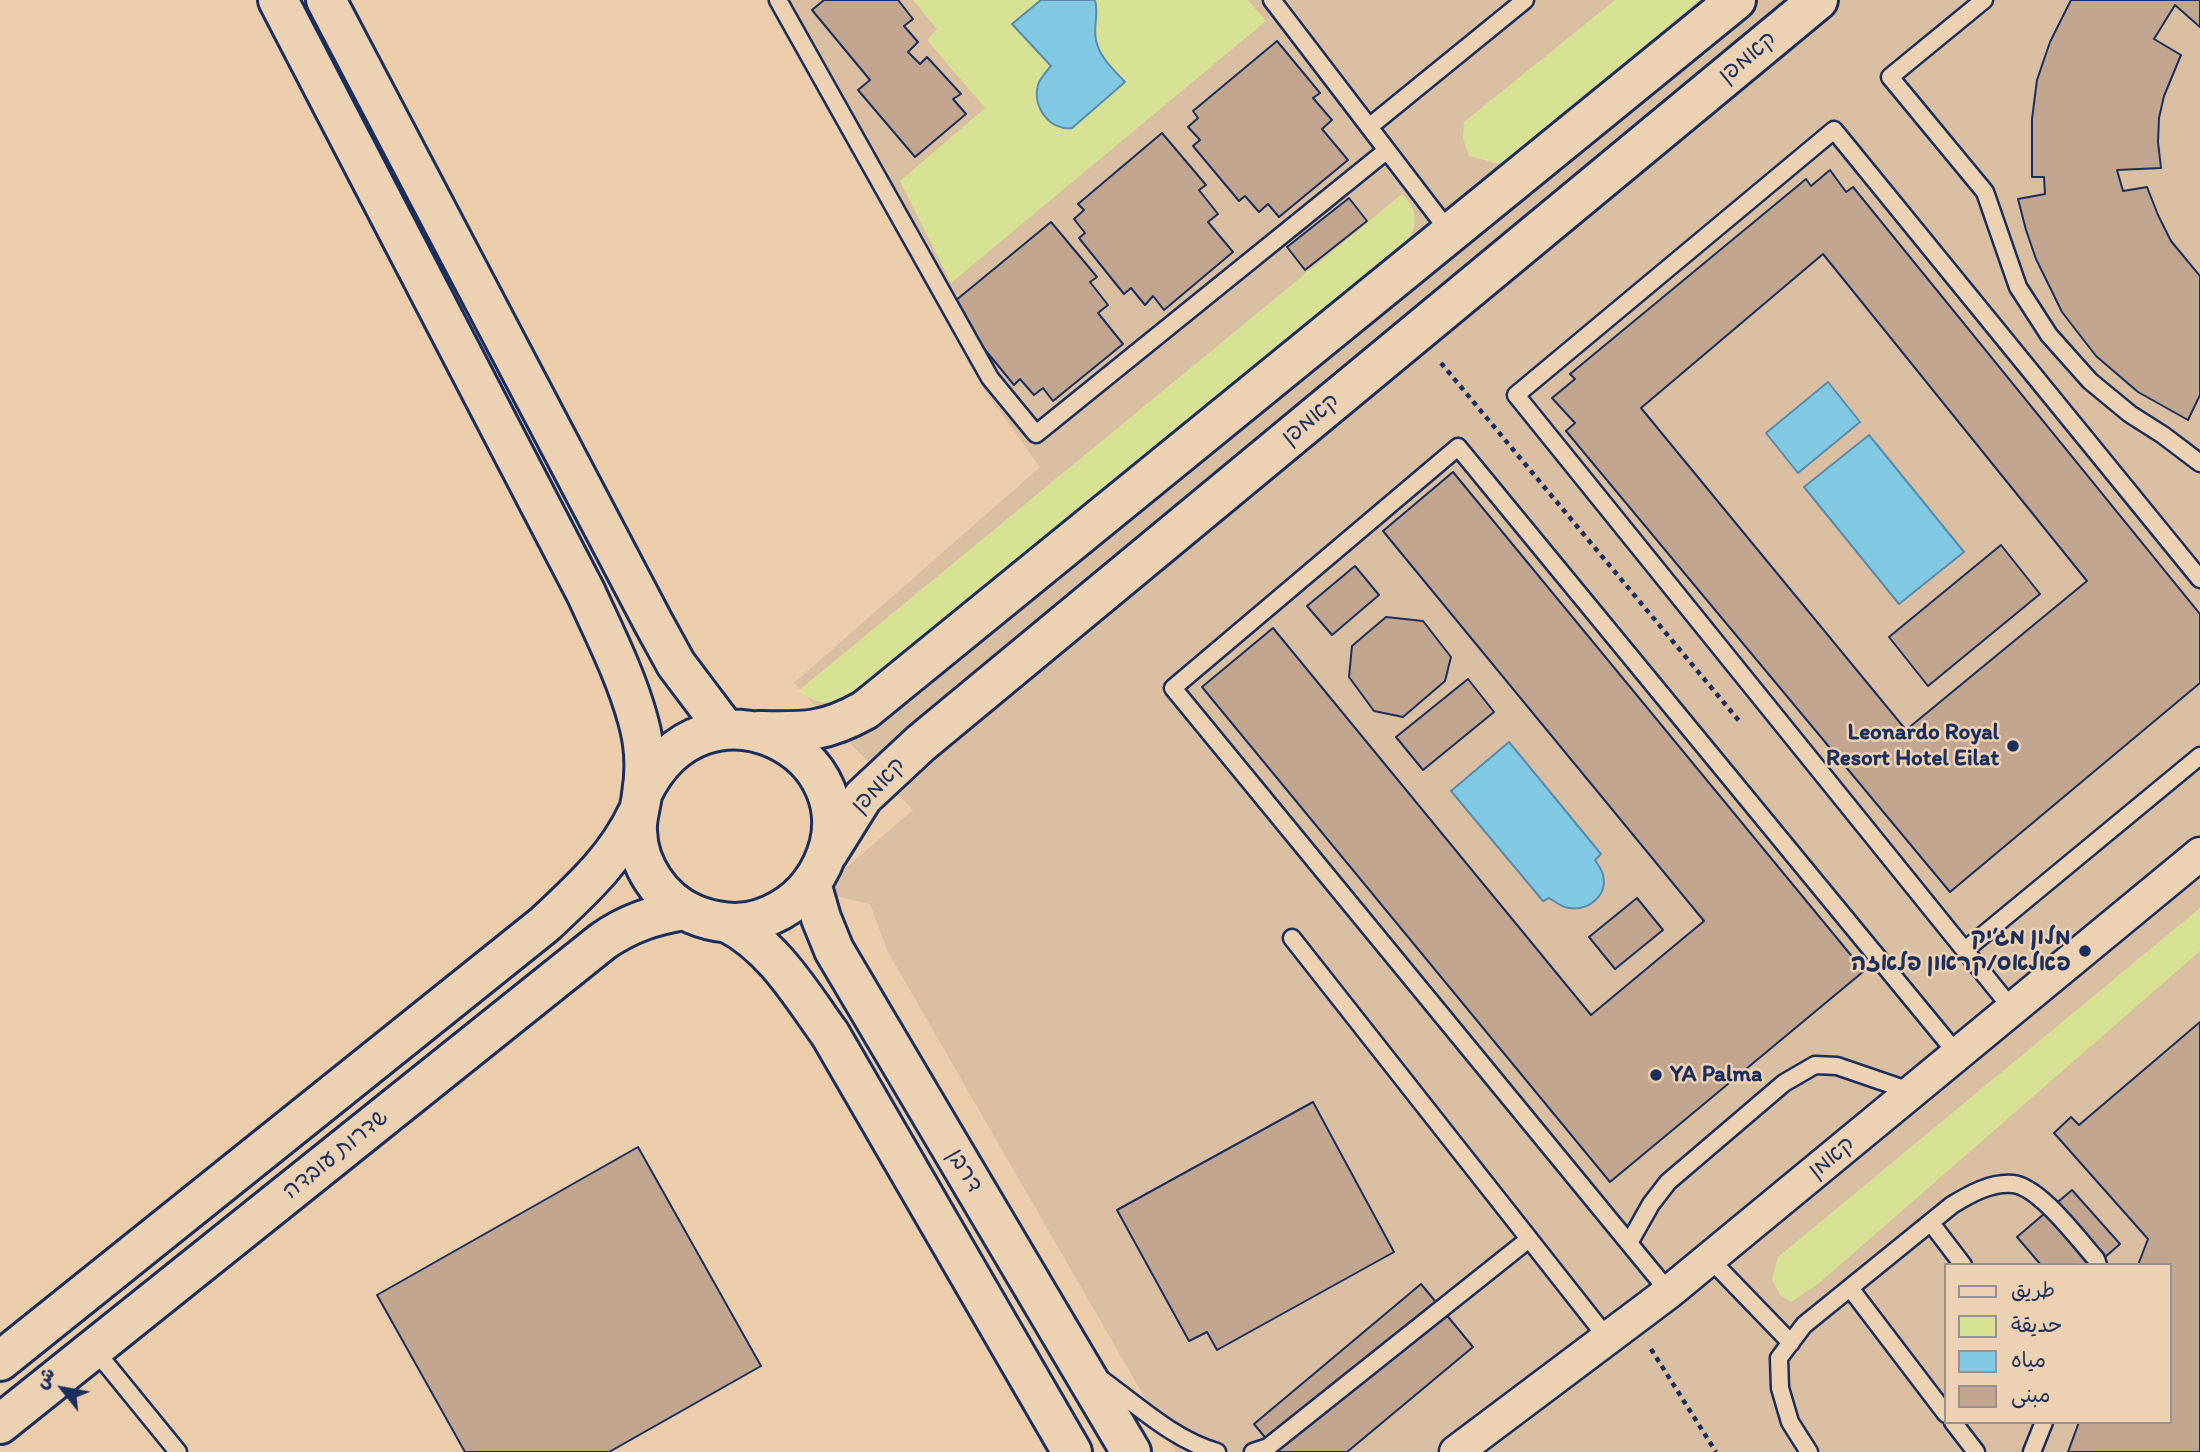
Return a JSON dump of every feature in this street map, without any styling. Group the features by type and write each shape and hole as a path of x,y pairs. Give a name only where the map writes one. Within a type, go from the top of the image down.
{"street":[{"path":"278,0 586,593 617,662 638,721 645,757 637,831 646,868 662,891 684,910 702,918 729,923 757,920 775,914 791,904 818,871 830,839 831,821 822,785 800,754 784,743 766,734 739,730 676,664 326,0"},
{"path":"0,1362 545,924 609,860 625,840 651,776 677,748 693,738 739,730 801,733 827,728 865,710 1736,0"},
{"name":"קאמפן","path":"818,871 863,797 901,760 1818,0"},
{"name":"קאמן","path":"1456,1452 1669,1292 2200,854"},
{"name":"דרבן","path":"818,871 821,918 834,950 1130,1452"},
{"name":"שדרות עובדה","path":"0,1424 603,941 631,924 684,910"},
{"name":"דרבן","path":"729,923 746,933 771,956 830,1034 1072,1452"}],"lane":[{"path":"778,0 990,378 1036,434 1386,151"},
{"path":"1272,0 1451,234"},
{"path":"1369,127 1525,0"},
{"path":"1984,0 1890,77 1986,192 2018,287 2049,335 2090,381 2120,406 2200,463"},
{"path":"2013,1010 1516,395 1835,130 2200,579"},
{"path":"1669,1292 1173,688 1458,447 1958,1055"},
{"path":"1965,950 2200,756"},
{"path":"1292,938 1608,1339"},
{"path":"1629,1243 1651,1204 1668,1182 1784,1083 1815,1065 1837,1066 1913,1092"},
{"path":"1809,1452 1790,1422 1780,1388 1779,1358 1804,1325 1952,1205 1975,1191 2011,1184 2026,1188 2042,1200 2097,1263"},
{"path":"1931,1223 1961,1263"},
{"path":"1253,1452 1268,1447 1529,1239"},
{"path":"1709,1258 1791,1342"},
{"path":"1850,1287 1944,1411"},
{"path":"94,1349 178,1452"},
{"path":"1077,1362 1176,1433 1217,1452"},
{"path":"1955,1424 1976,1452"},
{"path":"2032,1452 2043,1424"}],"path":[{"path":"1416,333 1745,728"},
{"path":"1632,1319 1716,1452"}],"shaded area":[{"path":"765,0 2200,0 2200,1452 1176,1452 888,952 870,904 818,892 913,810 794,683 1040,467 983,388"}],"green space":[{"path":"913,0 1248,0 1266,21 951,283 900,181 985,108 927,40 937,29"},
{"path":"1615,0 1699,0 1513,157 1500,164 1469,156 1463,139 1464,122"},
{"path":"1402,194 1412,208 1415,222 1411,236 1401,250 867,689 849,698 832,702 816,701 798,691"},
{"path":"2200,908 2200,951 1818,1284 1791,1302 1780,1295 1772,1279 1778,1257"}],"water":[{"path":"1041,0 1095,0 1095,35 1100,52 1125,82 1072,128 1057,126 1044,116 1038,101 1038,85 1051,66 1012,24"},
{"path":"1828,382 1860,422 1798,473 1766,433"},
{"path":"1869,435 1964,552 1899,604 1804,487"},
{"path":"1509,742 1601,854 1595,860 1603,875 1602,889 1595,900 1583,907 1569,908 1549,898 1543,901 1451,791"}],"building":[{"path":"824,0 898,0 913,19 904,26 918,42 908,52 920,64 927,57 961,94 953,99 966,114 915,157 858,90 870,80 812,10"},
{"path":"2071,0 2200,0 2200,27 2175,5 2154,39 2181,55 2164,96 2159,118 2161,168 2117,170 2123,191 2147,187 2171,241 2200,276 2200,395 2188,420 2138,392 2096,356 2062,312 2036,259 2026,230 2018,199 2045,194 2044,177 2032,177 2032,119 2037,80 2050,42"},
{"path":"1277,41 1320,93 1313,98 1332,120 1322,129 1348,160 1279,217 1268,204 1259,212 1245,196 1239,201 1193,146 1200,140 1188,127 1198,118 1193,111"},
{"path":"1162,133 1206,185 1199,190 1218,214 1208,222 1233,252 1164,310 1153,296 1145,305 1131,288 1124,294 1079,238 1085,233 1074,219 1084,210 1078,204"},
{"path":"1830,170 1846,192 1853,187 2200,614 2200,683 1950,892 1566,431 1575,423 1552,398 1575,379 1570,374 1806,179 1811,186","holes":["1823,254 2087,581 1906,730 1641,408"]},
{"path":"1349,198 1367,221 1305,270 1287,247"},
{"path":"1051,222 1097,277 1090,282 1108,305 1098,313 1123,344 1053,401 1043,388 1034,395 1020,379 1014,385 949,306"},
{"path":"1453,472 1864,971 1610,1182 1202,687 1273,628 1591,1015 1704,921 1383,531"},
{"path":"2001,545 2040,594 1928,686 1889,637"},
{"path":"1355,566 1379,595 1332,635 1307,606"},
{"path":"1386,617 1423,621 1451,657 1445,681 1403,717 1374,711 1349,677 1352,646"},
{"path":"1468,679 1494,712 1423,770 1396,737"},
{"path":"1637,898 1663,930 1615,969 1589,937"},
{"path":"2200,1022 2200,1452 2068,1452 2078,1424 2172,1424 2172,1263 2139,1263 2148,1239 2054,1133 2071,1117 2079,1125"},
{"path":"1313,1102 1394,1252 1217,1350 1207,1332 1189,1341 1117,1210"},
{"path":"638,1147 761,1366 609,1452 465,1452 377,1295"},
{"path":"2072,1190 2120,1244 2098,1263 2039,1263 2017,1237"},
{"path":"1421,1284 1473,1347 1347,1452 1277,1452 1254,1424"}],"place":[{"name":"Leonardo Royal Resort Hotel Eilat","path":"2013,746"},
{"name":"מלון מג׳יק פאלאס/קראון פלאזה","path":"2085,951"},
{"name":"YA Palma","path":"1656,1075"}]}
